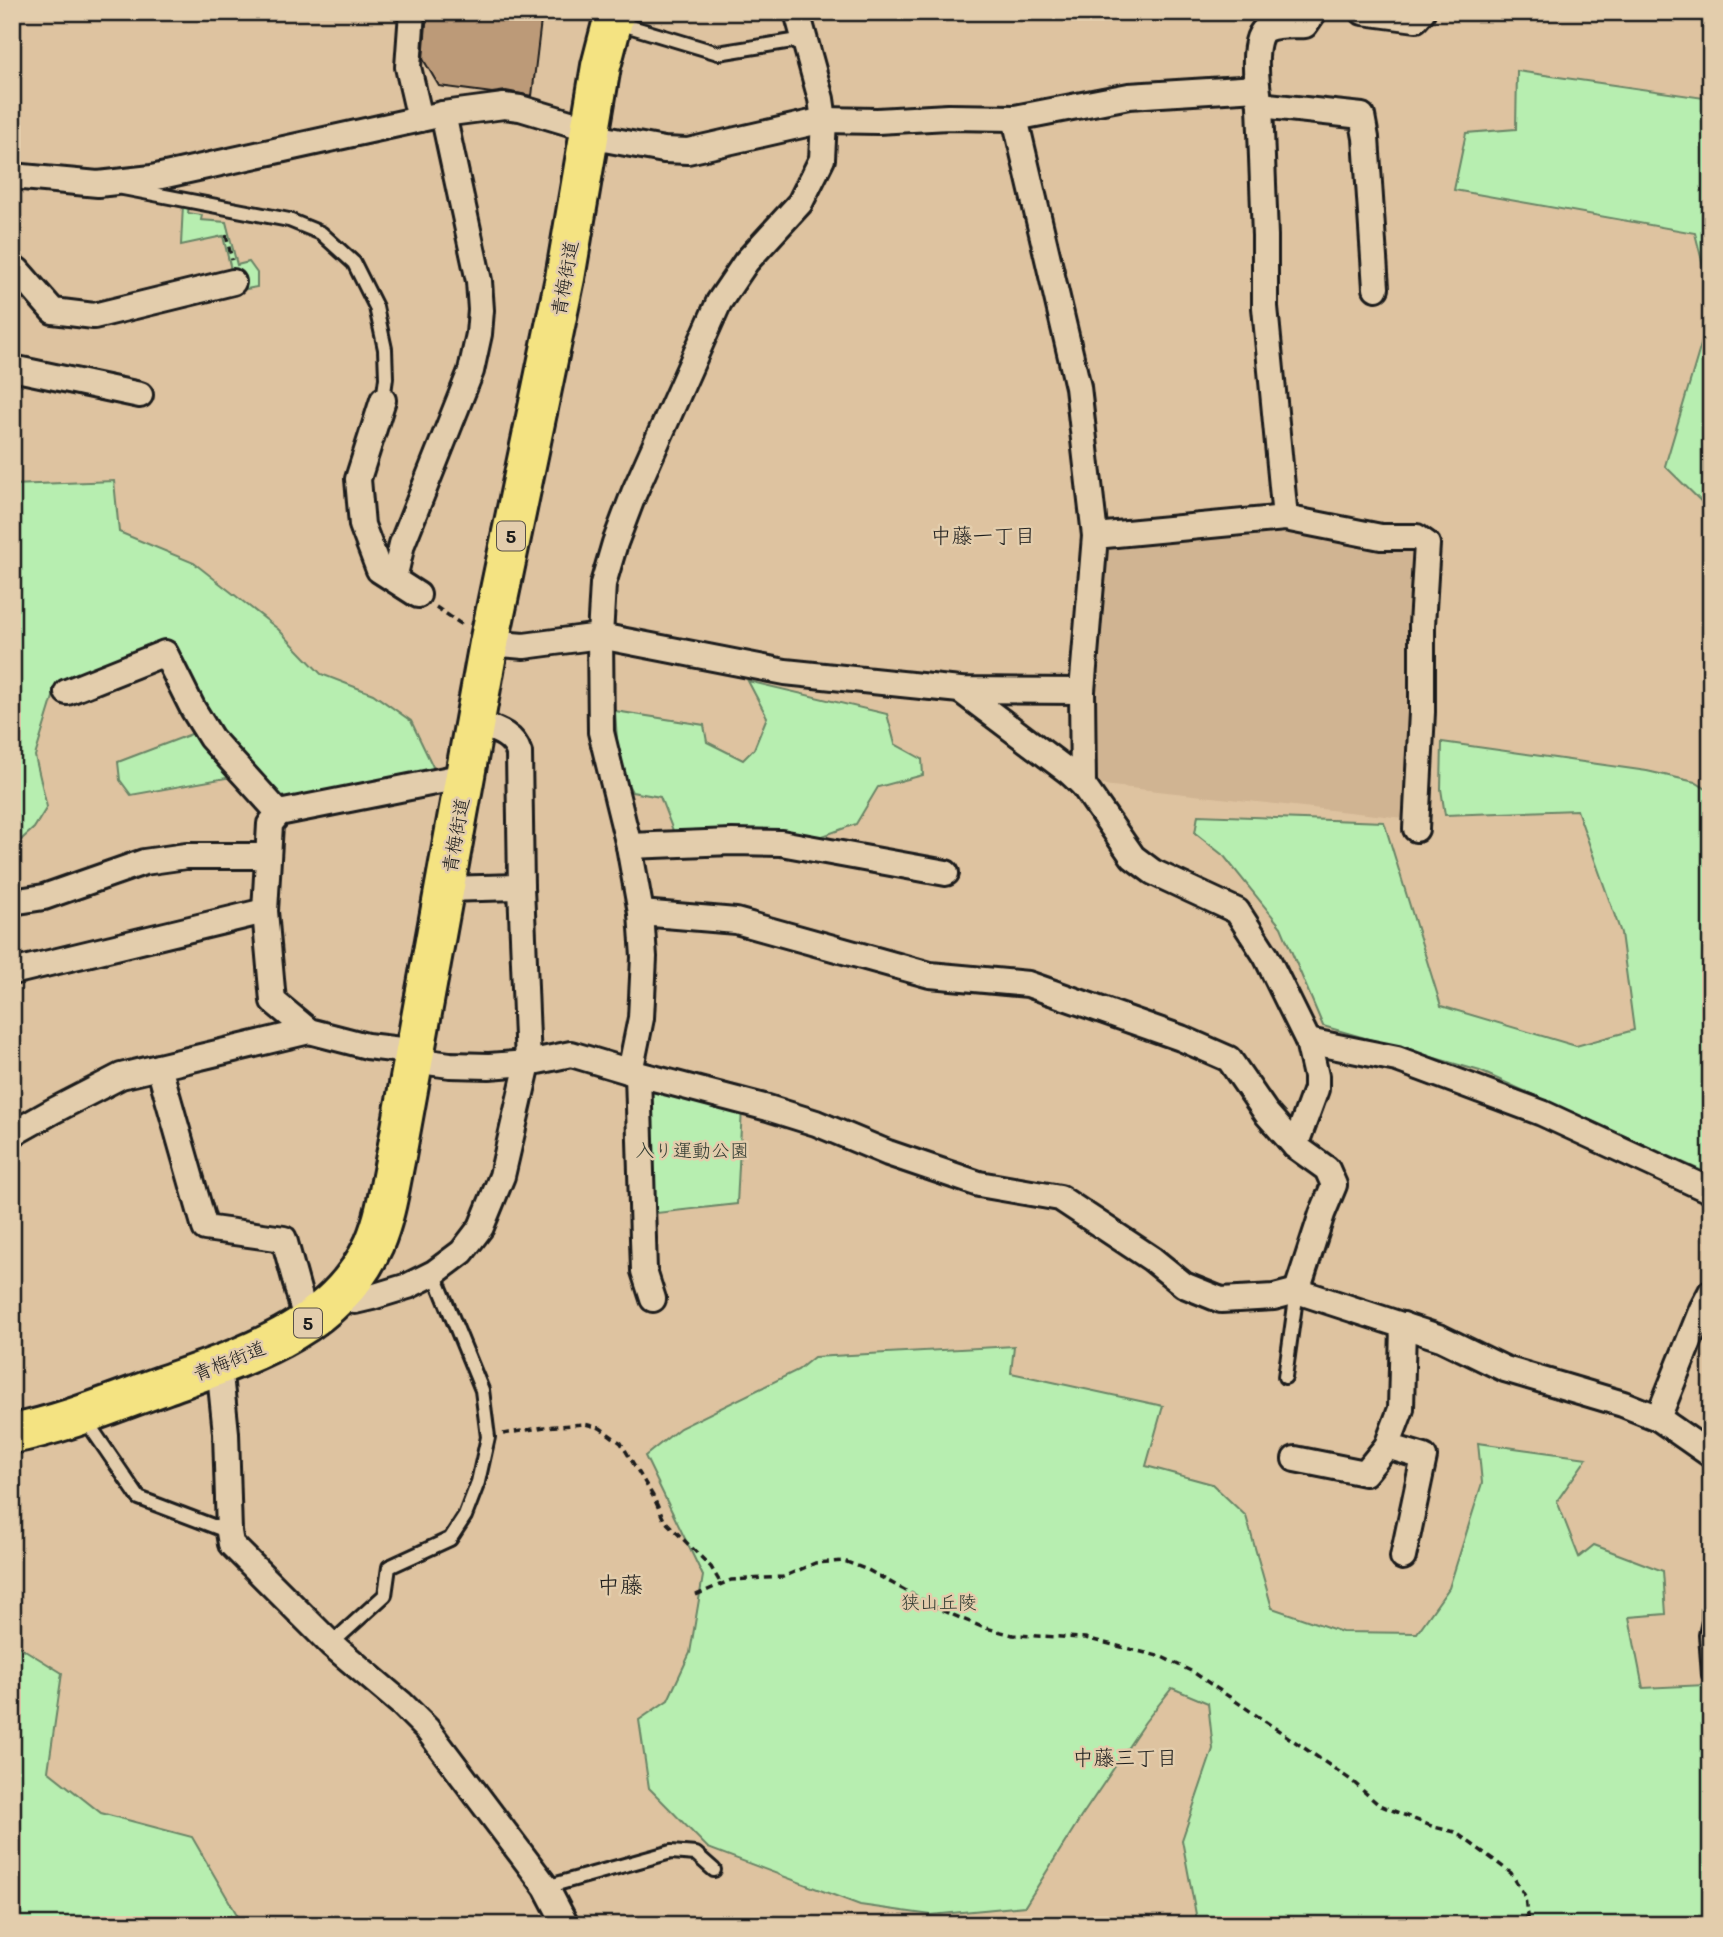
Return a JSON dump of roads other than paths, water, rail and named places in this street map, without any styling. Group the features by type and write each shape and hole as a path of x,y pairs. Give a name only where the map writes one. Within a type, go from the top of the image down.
{"main road":[{"name":"青梅街道","path":"12,1434 82,1414 272,1343 307,1323 338,1297 363,1264 379,1229 413,1060 489,643 565,278 601,66 614,17"}],"street":[{"path":"394,579 402,544 471,372 481,310 479,281 431,116 408,67 412,12"},
{"path":"645,1284 634,1073 644,957 641,913 629,846 601,732 600,636 603,584 615,543 669,412 719,302 746,262 800,203 822,159 824,120 821,99 797,12"},
{"path":"1285,518 1265,307 1265,236 1257,43 1260,33 1268,27 1305,25 1314,12"},
{"path":"1363,12 1416,19 1422,12"},
{"path":"12,176 98,184 152,178 431,116 504,106 520,108 589,132 664,150 688,151 824,120 1016,118 1129,96 1259,96 1362,116 1366,138 1376,288"},
{"path":"1016,118 1077,387 1095,536 1082,691 1083,785"},
{"path":"12,269 17,270 53,311 93,316 234,273"},
{"path":"14,372 141,395"},
{"path":"383,400 358,479 362,525 379,570 418,595"},
{"path":"1095,536 1285,518 1381,537 1417,537 1427,544 1416,829"},
{"path":"489,643 524,646 600,636 785,672 960,690 1082,691"},
{"path":"67,692 165,653 193,709 211,737 279,813"},
{"path":"960,690 1083,785 1133,858 1153,872 1237,911 1266,956 1308,1041 1317,1089 1295,1146"},
{"path":"338,1297 355,1301 372,1297 408,1286 434,1273 462,1252 481,1227 502,1176 527,1063 520,753 517,744 509,736 475,722"},
{"path":"465,776 279,813 270,824 265,911 273,1001 309,1031 366,1046 401,1050 413,1060 450,1065 527,1063 571,1054 768,1108 816,1123 888,1153 979,1184 1060,1198 1152,1259 1184,1285 1221,1300 1274,1297 1297,1291 1441,1338 1505,1369 1623,1404 1658,1418 1711,1455"},
{"path":"629,846 781,843 946,873"},
{"path":"12,902 44,897 144,862 186,856 267,856"},
{"path":"445,889 521,887"},
{"path":"12,972 265,911"},
{"path":"641,913 736,921 930,975 1028,984 1181,1038 1229,1059 1267,1114 1295,1146 1326,1169 1334,1185 1297,1291"},
{"path":"12,1134 121,1076 309,1031"},
{"path":"1308,1041 1397,1059 1422,1068 1542,1114 1711,1191"},
{"path":"159,1067 205,1228 284,1239 307,1323"},
{"path":"1658,1418 1711,1292"},
{"path":"1295,1459 1365,1473 1387,1446 1401,1409 1403,1325"},
{"path":"219,1365 226,1433 231,1544 331,1644 402,1704 427,1729 546,1887 566,1925"},
{"path":"1387,1446 1424,1457 1403,1557"}],"lane":[{"path":"614,17 718,53 805,39"},
{"path":"98,184 289,220 321,233 354,263 376,307 385,349 383,400"},
{"path":"331,1644 385,1595 389,1567 450,1539 465,1516 478,1482 488,1437 482,1391 434,1273"},
{"path":"1286,1377 1297,1291"},
{"path":"82,1414 139,1498 229,1532"},
{"path":"1711,1568 1706,1635 1711,1675"},
{"path":"546,1887 671,1852 696,1854 714,1870"}],"district":[{"name":"中藤一丁目","path":"983,534"},
{"name":"中藤","path":"620,1584"},
{"name":"中藤三丁目","path":"1125,1756"}],"park label":[{"name":"入り運動公園","path":"692,1149"},
{"name":"狭山丘陵","path":"939,1601"}]}
